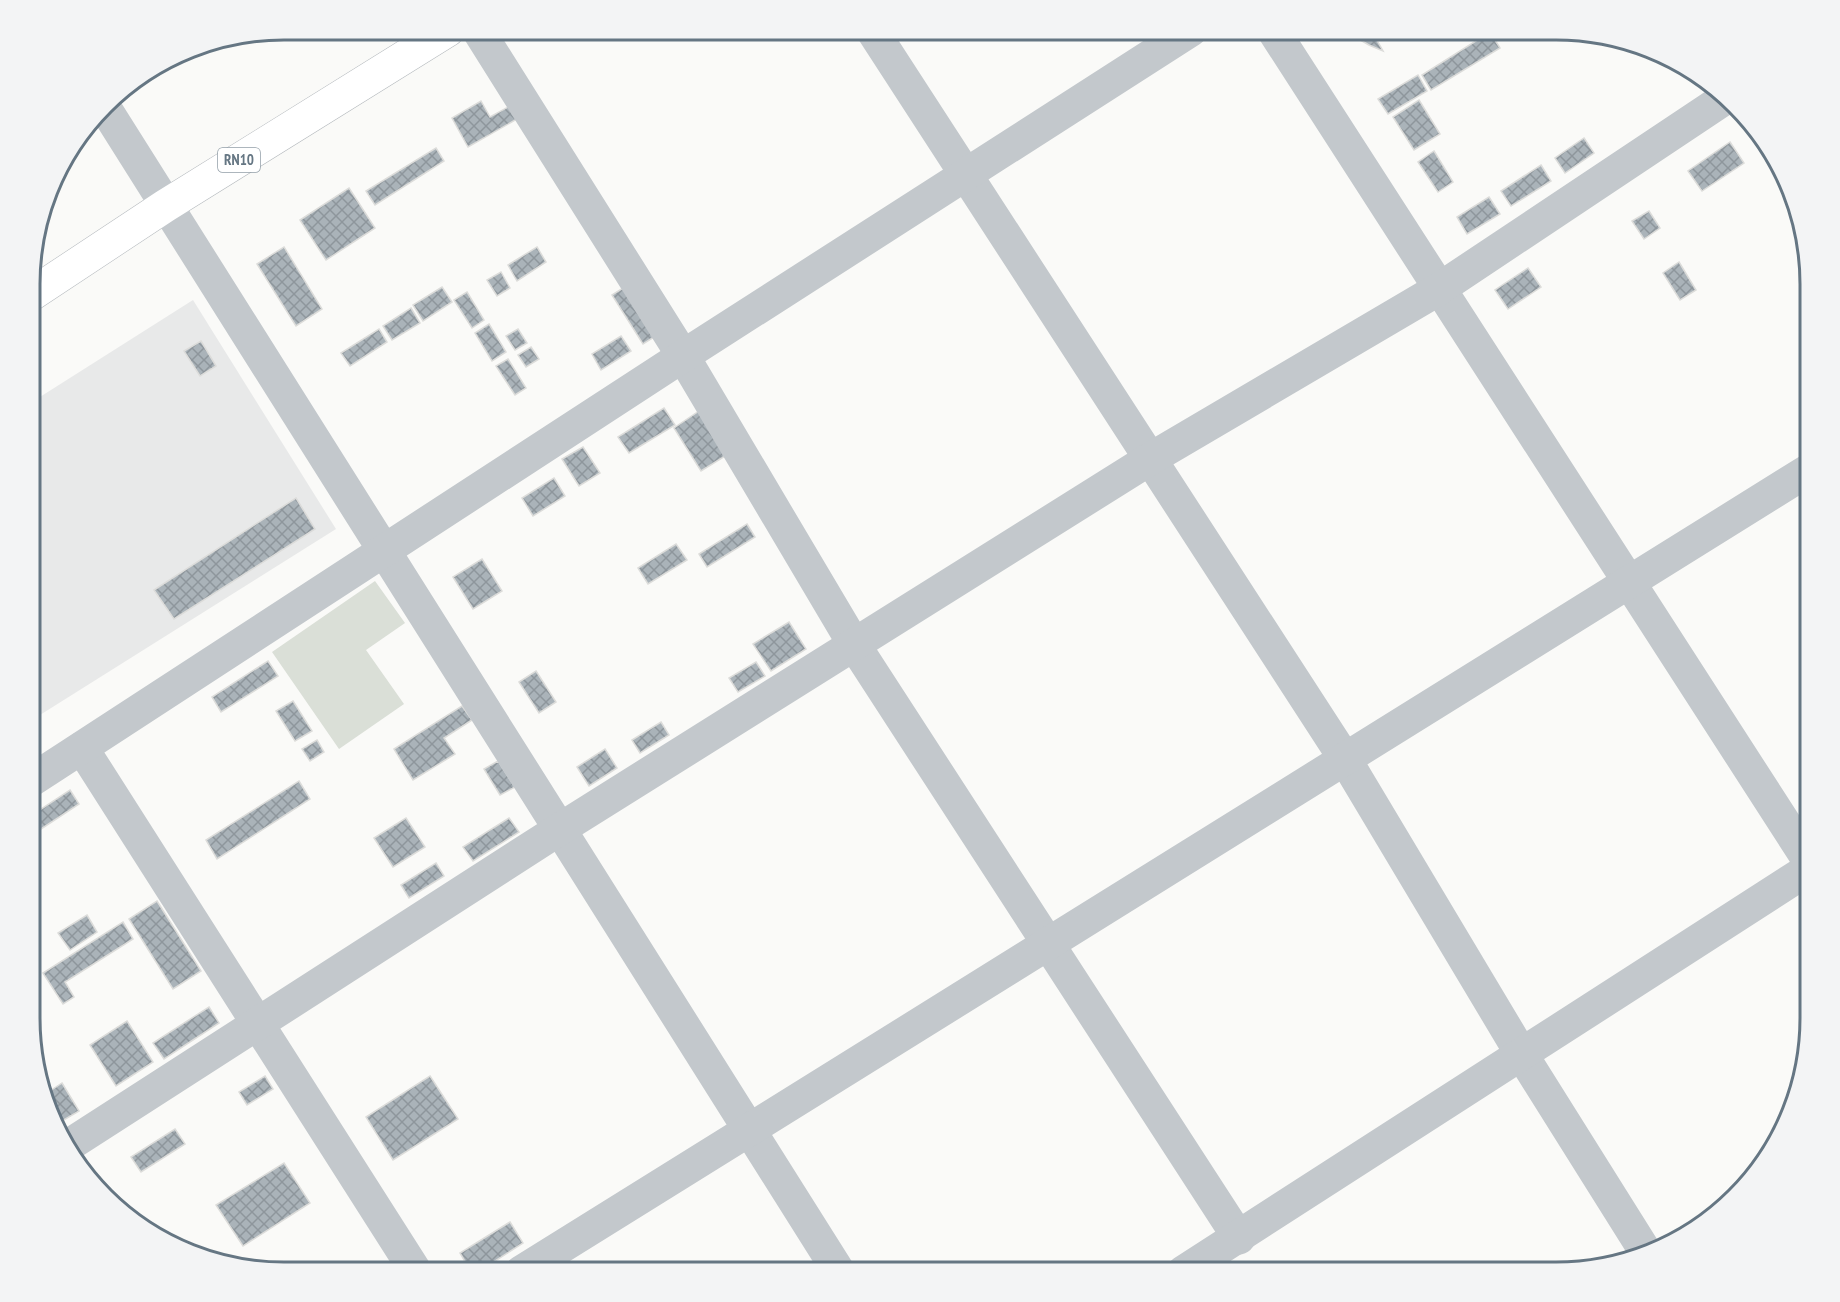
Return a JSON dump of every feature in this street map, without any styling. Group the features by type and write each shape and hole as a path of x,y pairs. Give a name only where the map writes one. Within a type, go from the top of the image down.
{"highway":[{"name":"RN10","path":"41,288 165,206 432,40"}],"street":[{"path":"484,40 683,356 855,646 1239,1238"},
{"path":"878,40 1345,759 1522,1055 1642,1246"},
{"path":"41,774 683,356 1176,40"},
{"path":"1279,40 1800,847"},
{"path":"75,1141 560,829 1150,459 1439,289 1718,103"},
{"path":"109,115 833,1262"},
{"path":"537,1262 1800,476"},
{"path":"82,748 410,1262"},
{"path":"1199,1262 1800,875"}],"shaded area":[{"path":"193,300 336,529 41,714 41,396"},
{"path":"375,581 405,623 366,650 404,704 339,749 272,652"}],"building":[{"path":"1360,40 1377,40 1383,51"},
{"path":"1477,40 1495,40 1500,48 1431,90 1422,75"},
{"path":"1418,75 1427,91 1388,114 1378,99"},
{"path":"1419,100 1440,134 1414,150 1393,117"},
{"path":"481,101 490,117 510,106 517,119 468,147 452,118"},
{"path":"1584,138 1594,153 1565,173 1555,158"},
{"path":"1730,142 1744,163 1702,191 1688,171"},
{"path":"436,148 444,161 375,205 366,191"},
{"path":"1434,151 1453,182 1438,192 1418,162"},
{"path":"1541,165 1551,181 1511,206 1501,191"},
{"path":"349,188 375,228 326,260 300,220"},
{"path":"1489,197 1500,214 1467,234 1457,217"},
{"path":"1649,211 1660,228 1644,239 1632,221"},
{"path":"284,247 322,309 296,326 257,264"},
{"path":"537,247 546,262 517,281 508,265"},
{"path":"1679,262 1696,290 1680,300 1663,273"},
{"path":"1528,268 1541,287 1508,309 1495,290"},
{"path":"501,272 510,288 497,296 487,280"},
{"path":"442,287 452,302 423,321 413,305"},
{"path":"623,288 654,337 643,344 612,295"},
{"path":"467,292 484,320 472,328 454,300"},
{"path":"411,308 420,323 392,340 383,326"},
{"path":"489,324 506,352 492,361 475,333"},
{"path":"379,329 387,342 350,366 341,353"},
{"path":"518,329 527,343 515,350 506,336"},
{"path":"621,336 631,351 601,370 592,354"},
{"path":"201,341 216,366 200,376 184,351"},
{"path":"531,347 539,359 526,367 518,355"},
{"path":"508,359 526,388 515,395 496,366"},
{"path":"664,408 675,425 629,453 618,437"},
{"path":"702,409 730,453 701,471 674,428"},
{"path":"583,447 600,473 579,486 562,459"},
{"path":"554,478 565,496 533,516 522,498"},
{"path":"296,498 315,529 174,619 154,590"},
{"path":"747,524 755,537 707,567 699,554"},
{"path":"676,544 687,560 648,584 638,568"},
{"path":"482,559 502,591 473,609 453,577"},
{"path":"789,622 806,649 771,671 753,644"},
{"path":"268,661 278,676 221,712 212,697"},
{"path":"756,662 765,676 738,692 729,678"},
{"path":"536,671 556,702 539,713 519,682"},
{"path":"293,701 312,731 295,741 276,711"},
{"path":"462,706 472,720 444,738 455,754 413,780 394,749"},
{"path":"661,722 669,735 640,753 632,740"},
{"path":"317,740 324,752 310,761 302,749"},
{"path":"605,749 617,768 589,786 577,767"},
{"path":"498,761 515,787 500,795 484,769"},
{"path":"299,781 310,799 217,859 206,840"},
{"path":"70,790 79,804 41,829 41,809"},
{"path":"406,818 425,847 393,867 374,838"},
{"path":"509,818 519,832 473,861 463,847"},
{"path":"436,863 444,876 409,898 401,885"},
{"path":"157,901 201,971 173,989 129,919"},
{"path":"87,915 97,932 70,950 58,933"},
{"path":"123,922 133,939 65,982 74,997 63,1004 43,973"},
{"path":"209,1007 219,1023 164,1059 153,1043"},
{"path":"127,1021 153,1062 116,1086 90,1045"},
{"path":"265,1076 273,1089 247,1105 239,1092"},
{"path":"430,1076 458,1119 393,1160 366,1117"},
{"path":"62,1083 79,1111 64,1120 51,1090"},
{"path":"175,1129 185,1144 141,1172 131,1157"},
{"path":"284,1163 310,1203 243,1246 216,1205"},
{"path":"510,1222 523,1243 494,1262 465,1262 460,1253"}]}
